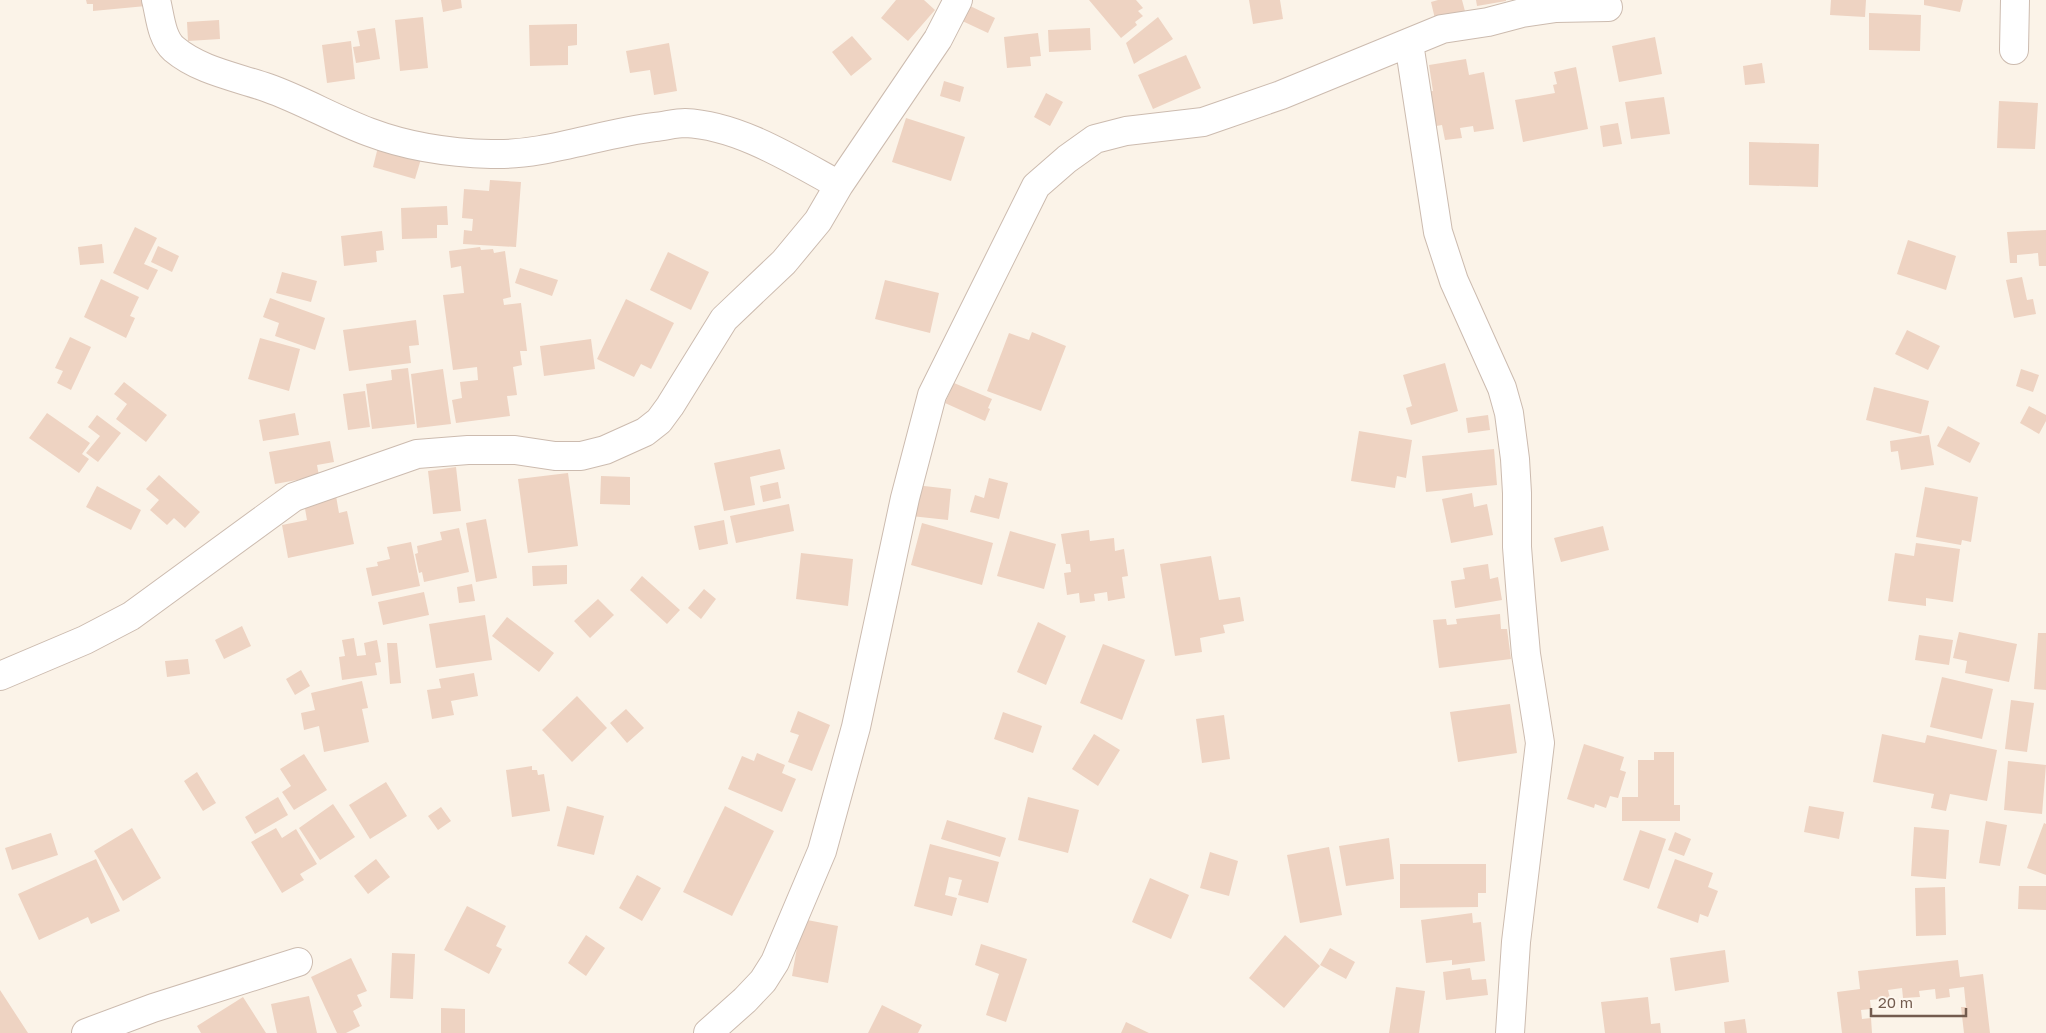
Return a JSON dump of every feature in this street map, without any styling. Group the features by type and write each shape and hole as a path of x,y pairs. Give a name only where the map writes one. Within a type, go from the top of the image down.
{"street":[{"path":"156,0 162,29 172,48 190,60 269,88 368,132 423,146 491,154 526,153 632,130 685,123 732,132 787,157 839,185"},
{"path":"0,676 85,640 131,616 294,497 417,454 468,450 515,450 555,456 581,456 605,450 645,432 659,421 670,406 724,319 784,262 818,221 839,185 938,38 958,0"},
{"path":"2014,50 2015,0"},
{"path":"708,1033 751,994 763,981 775,962 822,850 856,728 905,498 932,395 1036,186 1067,159 1095,139 1126,131 1203,122 1281,96 1442,30 1488,22 1522,13 1556,8 1608,7"},
{"path":"1409,43 1438,232 1454,281 1502,388 1509,413 1515,459 1517,547 1521,598 1526,654 1540,743 1516,942 1510,1033"},
{"path":"86,1033 154,1008 298,962"}],"building":[{"path":"86,0 145,0 146,6 93,11 93,4 87,4"},
{"path":"441,0 461,0 462,8 443,12"},
{"path":"896,0 924,0 935,10 908,41 881,18"},
{"path":"1089,0 1136,0 1143,8 1138,11 1143,16 1135,22 1137,25 1121,38"},
{"path":"1249,0 1280,0 1283,19 1253,24"},
{"path":"1438,0 1462,0 1466,15 1436,23 1431,2"},
{"path":"1476,0 1506,0 1506,1 1477,6"},
{"path":"1831,0 1866,0 1865,17 1830,15"},
{"path":"1924,0 1963,0 1960,12 1924,5"},
{"path":"966,4 995,18 988,33 958,19"},
{"path":"1869,13 1921,15 1920,51 1869,50"},
{"path":"423,17 428,68 400,71 395,20"},
{"path":"1158,17 1173,39 1134,64 1126,43"},
{"path":"219,20 220,39 188,41 187,22"},
{"path":"577,24 577,45 568,46 568,65 530,66 529,25"},
{"path":"375,28 380,59 356,63 353,47 360,46 357,31"},
{"path":"1090,28 1091,50 1049,52 1048,30"},
{"path":"1038,33 1041,56 1030,57 1031,66 1007,68 1004,37"},
{"path":"852,36 872,59 851,76 832,52"},
{"path":"1655,37 1662,74 1619,82 1612,46"},
{"path":"351,41 355,79 327,83 322,45"},
{"path":"669,43 677,91 654,95 650,70 630,73 626,51"},
{"path":"1186,55 1201,88 1153,109 1138,75"},
{"path":"1466,59 1469,75 1484,72 1494,129 1474,132 1473,126 1460,128 1462,138 1445,140 1442,125 1430,127 1424,92 1433,91 1429,65"},
{"path":"1762,63 1765,83 1745,85 1743,66"},
{"path":"1576,67 1588,129 1523,142 1515,100 1555,93 1553,85 1557,84 1554,72"},
{"path":"944,81 964,87 960,102 940,96"},
{"path":"1046,93 1063,102 1050,126 1034,117"},
{"path":"1664,97 1670,134 1631,139 1625,102"},
{"path":"1999,101 2038,103 2035,149 1997,148"},
{"path":"906,118 965,137 951,181 892,162"},
{"path":"1618,123 1622,144 1603,147 1600,126"},
{"path":"1749,142 1819,144 1818,187 1749,185"},
{"path":"378,147 421,159 415,179 373,167"},
{"path":"490,180 521,182 516,247 463,244 464,230 472,231 473,219 462,218 464,189 489,191"},
{"path":"447,206 448,225 437,225 437,238 402,239 401,208"},
{"path":"135,227 157,238 144,264 158,270 148,290 113,273"},
{"path":"2046,230 2046,266 2039,266 2038,253 2017,255 2017,263 2010,263 2007,232"},
{"path":"382,231 384,250 376,251 377,262 344,266 341,236"},
{"path":"1908,240 1956,256 1946,290 1897,274"},
{"path":"102,244 104,263 80,265 78,247"},
{"path":"158,246 179,256 172,272 151,262"},
{"path":"480,247 481,250 493,249 494,253 505,251 511,297 503,299 504,305 521,303 527,351 520,351 522,365 513,367 517,395 507,396 510,416 456,423 452,400 462,398 460,382 478,380 477,367 453,370 443,295 464,293 461,266 451,268 449,251"},
{"path":"668,252 709,272 691,310 650,290"},
{"path":"520,268 558,280 552,296 515,283"},
{"path":"282,272 317,281 311,302 276,293"},
{"path":"2022,277 2027,300 2033,299 2036,314 2014,318 2006,280"},
{"path":"101,279 139,297 130,316 135,318 126,338 84,317"},
{"path":"885,280 939,293 930,333 875,319"},
{"path":"270,298 325,318 315,350 275,336 279,323 263,317"},
{"path":"626,299 674,323 651,369 641,364 634,377 597,359"},
{"path":"416,320 419,345 409,346 411,363 349,371 343,330"},
{"path":"1907,330 1940,346 1928,370 1895,354"},
{"path":"1032,332 1066,346 1041,411 987,391 1009,333 1029,340"},
{"path":"70,337 91,347 71,390 57,383 63,371 55,368"},
{"path":"260,338 300,349 289,391 248,379"},
{"path":"591,339 595,369 544,376 540,346"},
{"path":"1445,363 1458,411 1411,425 1406,408 1412,406 1403,375"},
{"path":"408,368 415,424 372,429 366,384 392,380 391,370"},
{"path":"443,369 451,424 417,428 411,374"},
{"path":"2021,369 2039,375 2033,392 2016,386"},
{"path":"124,382 167,415 146,442 116,419 127,404 114,394"},
{"path":"954,383 992,399 985,421 945,403"},
{"path":"1874,387 1929,401 1921,434 1866,420"},
{"path":"365,391 370,427 348,430 343,394"},
{"path":"2029,406 2046,415 2046,421 2039,434 2020,423"},
{"path":"47,413 90,443 82,454 89,459 79,473 29,438"},
{"path":"295,413 299,435 263,441 259,420"},
{"path":"97,415 121,433 98,462 86,453 100,436 88,427"},
{"path":"1488,415 1490,430 1468,433 1466,418"},
{"path":"1948,426 1980,443 1970,463 1937,446"},
{"path":"1359,431 1412,440 1406,478 1397,476 1395,488 1351,481"},
{"path":"1929,435 1934,465 1901,470 1898,451 1891,452 1890,441"},
{"path":"330,441 334,462 317,465 319,476 275,484 269,452"},
{"path":"780,449 785,469 750,477 755,505 724,511 714,463"},
{"path":"1494,449 1497,485 1426,492 1422,456"},
{"path":"456,467 461,511 433,514 428,471"},
{"path":"568,473 578,546 528,553 518,479"},
{"path":"159,475 200,512 185,528 174,518 167,525 150,510 159,500 146,489"},
{"path":"601,476 630,477 630,505 600,504"},
{"path":"989,478 1008,483 999,519 970,512 975,495 984,498"},
{"path":"778,482 781,498 763,502 760,486"},
{"path":"915,485 951,489 948,520 911,516"},
{"path":"97,486 141,510 131,530 86,507"},
{"path":"1925,487 1978,497 1971,542 1962,540 1961,545 1916,537"},
{"path":"1472,493 1474,507 1487,504 1493,535 1451,543 1442,499"},
{"path":"336,496 339,513 347,511 354,544 288,558 282,525 307,520 304,503"},
{"path":"789,504 794,531 736,543 730,516"},
{"path":"486,519 497,578 476,582 466,523"},
{"path":"724,520 728,544 699,550 694,526"},
{"path":"922,523 993,543 982,585 911,565"},
{"path":"1603,526 1609,550 1561,562 1554,538"},
{"path":"459,528 469,572 424,582 422,572 419,573 415,554 418,553 417,546 442,540 440,532"},
{"path":"1089,530 1090,541 1114,538 1115,551 1124,549 1128,576 1122,577 1125,598 1108,601 1107,592 1094,594 1095,601 1080,603 1079,593 1067,595 1064,573 1071,572 1070,564 1066,564 1061,534"},
{"path":"1010,531 1056,544 1044,589 997,576"},
{"path":"411,542 420,586 372,596 366,568 378,566 377,562 390,559 387,547"},
{"path":"1916,543 1960,549 1953,602 1926,598 1926,606 1888,601 1895,553 1914,556"},
{"path":"801,553 853,559 848,606 796,599"},
{"path":"1211,556 1219,600 1240,597 1244,621 1223,625 1225,633 1200,638 1202,652 1175,656 1160,564"},
{"path":"1488,564 1490,579 1498,577 1502,600 1455,608 1451,581 1465,579 1463,568"},
{"path":"567,565 567,584 533,586 532,566"},
{"path":"642,576 680,610 667,624 630,590"},
{"path":"472,584 475,601 459,603 457,587"},
{"path":"704,589 716,599 701,619 688,608"},
{"path":"424,592 429,615 383,625 378,602"},
{"path":"598,599 614,615 590,638 574,621"},
{"path":"1500,614 1501,629 1507,629 1511,659 1439,668 1433,620 1446,619 1447,625 1457,624 1456,619"},
{"path":"485,615 492,660 436,668 429,624"},
{"path":"507,617 554,653 539,672 492,636"},
{"path":"1038,622 1066,636 1046,685 1017,672"},
{"path":"242,626 251,646 224,659 215,640"},
{"path":"1959,632 2017,644 2009,682 1965,673 1967,661 1953,658"},
{"path":"2038,633 2046,633 2046,690 2034,689"},
{"path":"1919,635 1953,640 1949,665 1915,660"},
{"path":"354,638 357,656 366,655 364,643 377,640 381,662 375,663 377,675 342,680 339,657 345,656 342,640"},
{"path":"387,643 397,643 401,683 390,684"},
{"path":"1103,644 1145,660 1122,720 1080,703"},
{"path":"188,659 190,674 167,677 165,661"},
{"path":"301,670 310,686 295,695 286,679"},
{"path":"474,673 478,696 451,701 454,715 432,719 427,690 441,688 439,679"},
{"path":"1942,677 1993,689 1982,739 1930,727"},
{"path":"362,681 368,708 362,709 369,742 324,752 319,726 304,730 301,713 315,710 311,693"},
{"path":"577,696 607,728 572,762 542,730"},
{"path":"2011,700 2034,703 2027,752 2005,749"},
{"path":"1510,704 1517,753 1458,762 1450,712"},
{"path":"626,709 644,728 627,743 610,723"},
{"path":"798,711 830,725 812,771 788,762 799,735 790,732"},
{"path":"1003,712 1042,726 1033,753 994,739"},
{"path":"1224,715 1230,759 1202,763 1196,719"},
{"path":"1094,734 1120,750 1098,786 1072,769"},
{"path":"1882,734 1925,743 1927,735 1997,750 1987,801 1950,794 1946,811 1931,808 1934,794 1873,782"},
{"path":"1584,744 1624,757 1620,770 1626,772 1618,798 1610,796 1606,808 1595,804 1594,808 1567,799"},
{"path":"1654,752 1674,752 1674,805 1680,805 1680,821 1622,821 1622,797 1638,797 1638,760 1654,760"},
{"path":"757,753 785,765 782,773 796,779 782,812 728,789 742,756 754,761"},
{"path":"304,754 327,790 294,810 282,792 291,786 280,769"},
{"path":"2008,761 2046,765 2042,814 2004,810"},
{"path":"532,766 532,770 537,770 538,775 544,774 550,811 512,817 506,770"},
{"path":"197,772 216,803 203,811 184,781"},
{"path":"386,782 407,816 370,839 349,805"},
{"path":"278,797 288,815 255,834 245,817"},
{"path":"1028,797 1079,810 1068,853 1018,840"},
{"path":"333,804 355,837 320,860 299,828"},
{"path":"567,806 604,816 594,855 557,846"},
{"path":"725,806 774,831 732,916 683,892"},
{"path":"1809,806 1844,812 1839,839 1804,832"},
{"path":"441,807 451,821 438,830 428,816"},
{"path":"947,820 1006,838 1000,857 941,839"},
{"path":"1986,821 2007,825 2000,866 1979,863"},
{"path":"2044,823 2046,824 2046,875 2027,868"},
{"path":"1914,827 1949,830 1946,879 1911,876"},
{"path":"132,828 161,878 123,901 94,851"},
{"path":"276,828 282,838 296,829 317,864 300,874 304,880 282,893 251,842"},
{"path":"1640,830 1666,839 1649,889 1623,880"},
{"path":"1675,832 1691,839 1684,856 1668,850"},
{"path":"51,833 58,855 12,870 5,848"},
{"path":"1389,838 1394,879 1346,886 1339,846"},
{"path":"930,844 999,862 988,903 958,895 962,880 949,877 945,895 957,898 952,916 914,906"},
{"path":"1329,847 1342,915 1300,923 1287,855"},
{"path":"1210,852 1238,861 1229,896 1200,888"},
{"path":"96,859 120,911 91,924 88,917 39,940 18,894"},
{"path":"376,859 390,877 368,894 354,876"},
{"path":"1675,859 1713,873 1708,887 1718,891 1708,917 1700,914 1698,923 1657,908"},
{"path":"1400,864 1486,864 1486,893 1478,893 1478,907 1400,908"},
{"path":"637,875 661,888 642,921 619,908"},
{"path":"1150,878 1189,895 1171,939 1132,922"},
{"path":"2019,886 2046,886 2046,910 2018,909"},
{"path":"1945,887 1946,935 1916,936 1915,888"},
{"path":"467,906 506,926 496,946 502,949 489,974 444,950"},
{"path":"1472,913 1473,923 1481,922 1485,961 1452,965 1452,960 1426,963 1421,920"},
{"path":"802,919 838,926 828,983 792,976"},
{"path":"586,935 605,948 586,976 568,963"},
{"path":"1285,935 1320,966 1284,1008 1249,978"},
{"path":"981,944 1027,959 1006,1022 986,1015 999,974 975,965"},
{"path":"1330,948 1355,962 1346,979 1320,965"},
{"path":"1725,950 1729,982 1675,991 1670,958"},
{"path":"392,953 415,954 413,999 390,998"},
{"path":"351,958 367,991 357,995 362,1006 353,1011 360,1026 346,1033 337,1033 311,977"},
{"path":"1958,960 1960,977 1983,974 1990,1033 1964,1033 1961,1007 1966,1007 1964,987 1949,989 1950,997 1936,999 1935,989 1919,991 1920,997 1903,998 1902,988 1888,990 1890,998 1870,1000 1871,1009 1861,1010 1862,1019 1871,1018 1872,1033 1842,1033 1837,992 1860,989 1858,971"},
{"path":"1470,968 1472,980 1486,979 1488,995 1446,1000 1443,972"},
{"path":"1396,987 1425,991 1419,1033 1389,1033"},
{"path":"0,990 28,1033 0,1033"},
{"path":"309,996 317,1033 277,1033 271,1004"},
{"path":"243,997 266,1033 201,1033 197,1026"},
{"path":"1648,997 1651,1024 1660,1023 1661,1033 1605,1033 1601,1002"},
{"path":"882,1005 922,1025 918,1033 868,1033"},
{"path":"441,1008 465,1009 465,1033 441,1033"},
{"path":"1745,1019 1747,1033 1725,1033 1724,1022"},
{"path":"1126,1022 1149,1033 1121,1033"}]}
